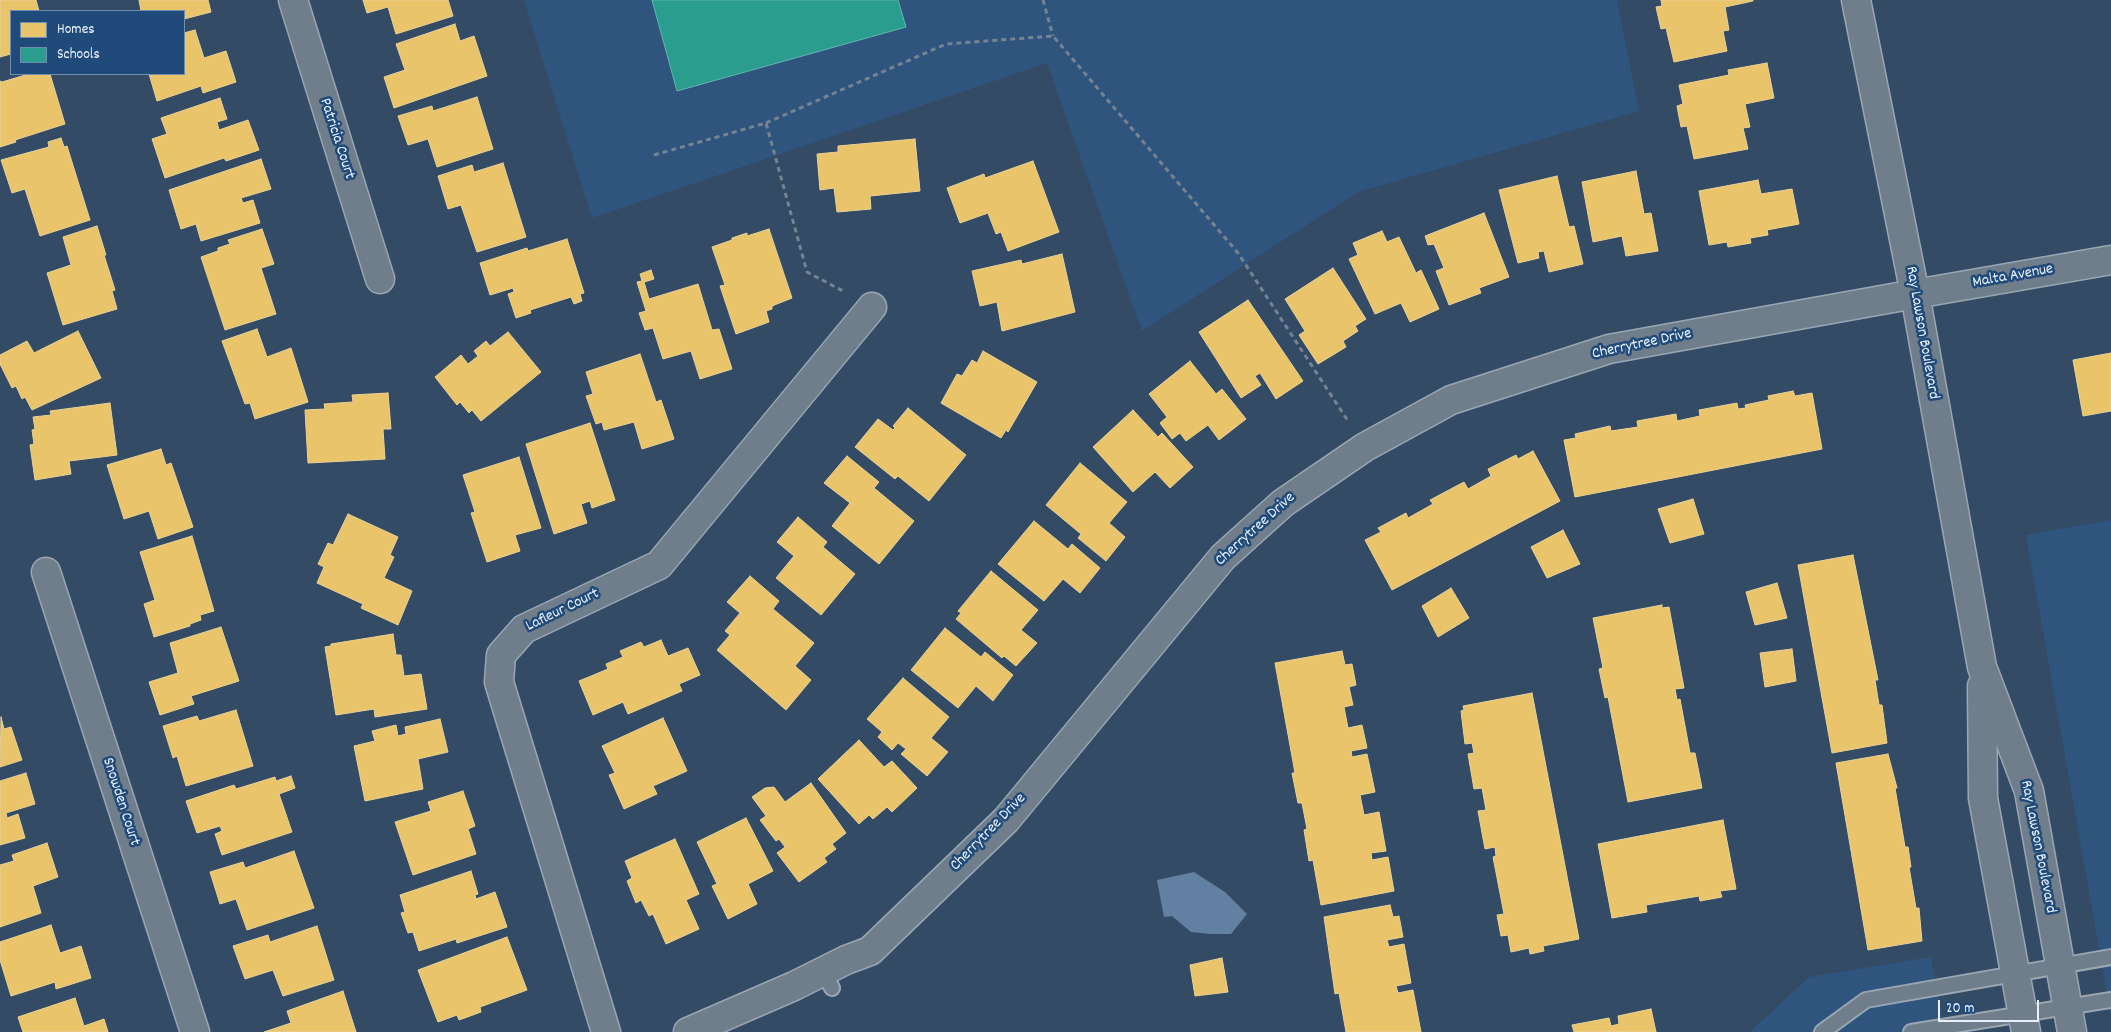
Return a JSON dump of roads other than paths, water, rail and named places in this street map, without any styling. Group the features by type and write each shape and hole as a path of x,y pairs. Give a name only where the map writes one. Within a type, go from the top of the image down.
{"street":[{"name":"Patricia Court","path":"293,0 380,278"},
{"name":"Ray Lawson Boulevard","path":"1856,0 1915,294 1982,667 1983,798 2024,1023"},
{"name":"Malta Avenue","path":"1915,294 2111,260"},
{"name":"Cherrytree Drive","path":"688,1032 794,986 828,979 870,951 1006,820 1223,557 1283,503 1365,447 1451,400 1609,349 1915,294"},
{"name":"Lafleur Court","path":"606,1032 499,682 501,655 524,629 660,565 872,307"},
{"name":"Snowden Court","path":"46,572 195,1032"},
{"name":"Ray Lawson Boulevard","path":"1982,667 2029,790 2070,1019"}],"lane":[{"path":"1822,1032 1866,1000 2111,957"},
{"path":"1911,1032 2070,1019 2111,1000"}]}
